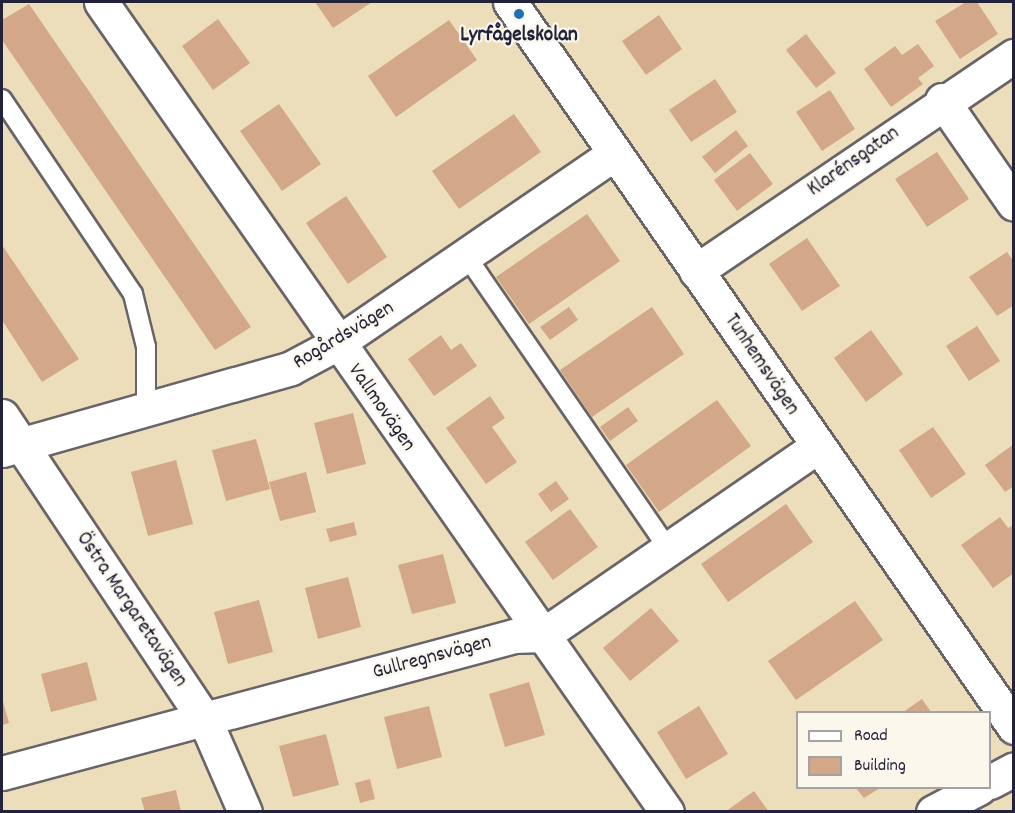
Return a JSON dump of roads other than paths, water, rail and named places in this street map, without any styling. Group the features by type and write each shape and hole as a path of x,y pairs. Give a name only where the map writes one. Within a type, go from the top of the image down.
{"street":[{"name":"Vallmovägen","path":"101,2 336,344 667,812"},
{"name":"Tunhemsvägen","path":"510,2 1014,728"},
{"name":"Klarénsgatan","path":"696,271 942,100 1014,56"},
{"path":"942,100 1014,204"},
{"name":"Rogårdsvägen","path":"11,447 146,412 291,369 336,344 467,257 615,153"},
{"name":"Östra Margaretavägen","path":"2,416 11,447 205,720 245,812"},
{"path":"543,635 817,447"},
{"name":"Gullregnsvägen","path":"2,773 514,636 543,635"},
{"path":"991,781 1014,769"},
{"path":"933,812 977,789"}],"lane":[{"path":"2,99 133,294 146,347 146,412"},
{"path":"467,257 669,550"}],"place":[{"name":"Lyrfågelskolan","path":"519,14"}]}
